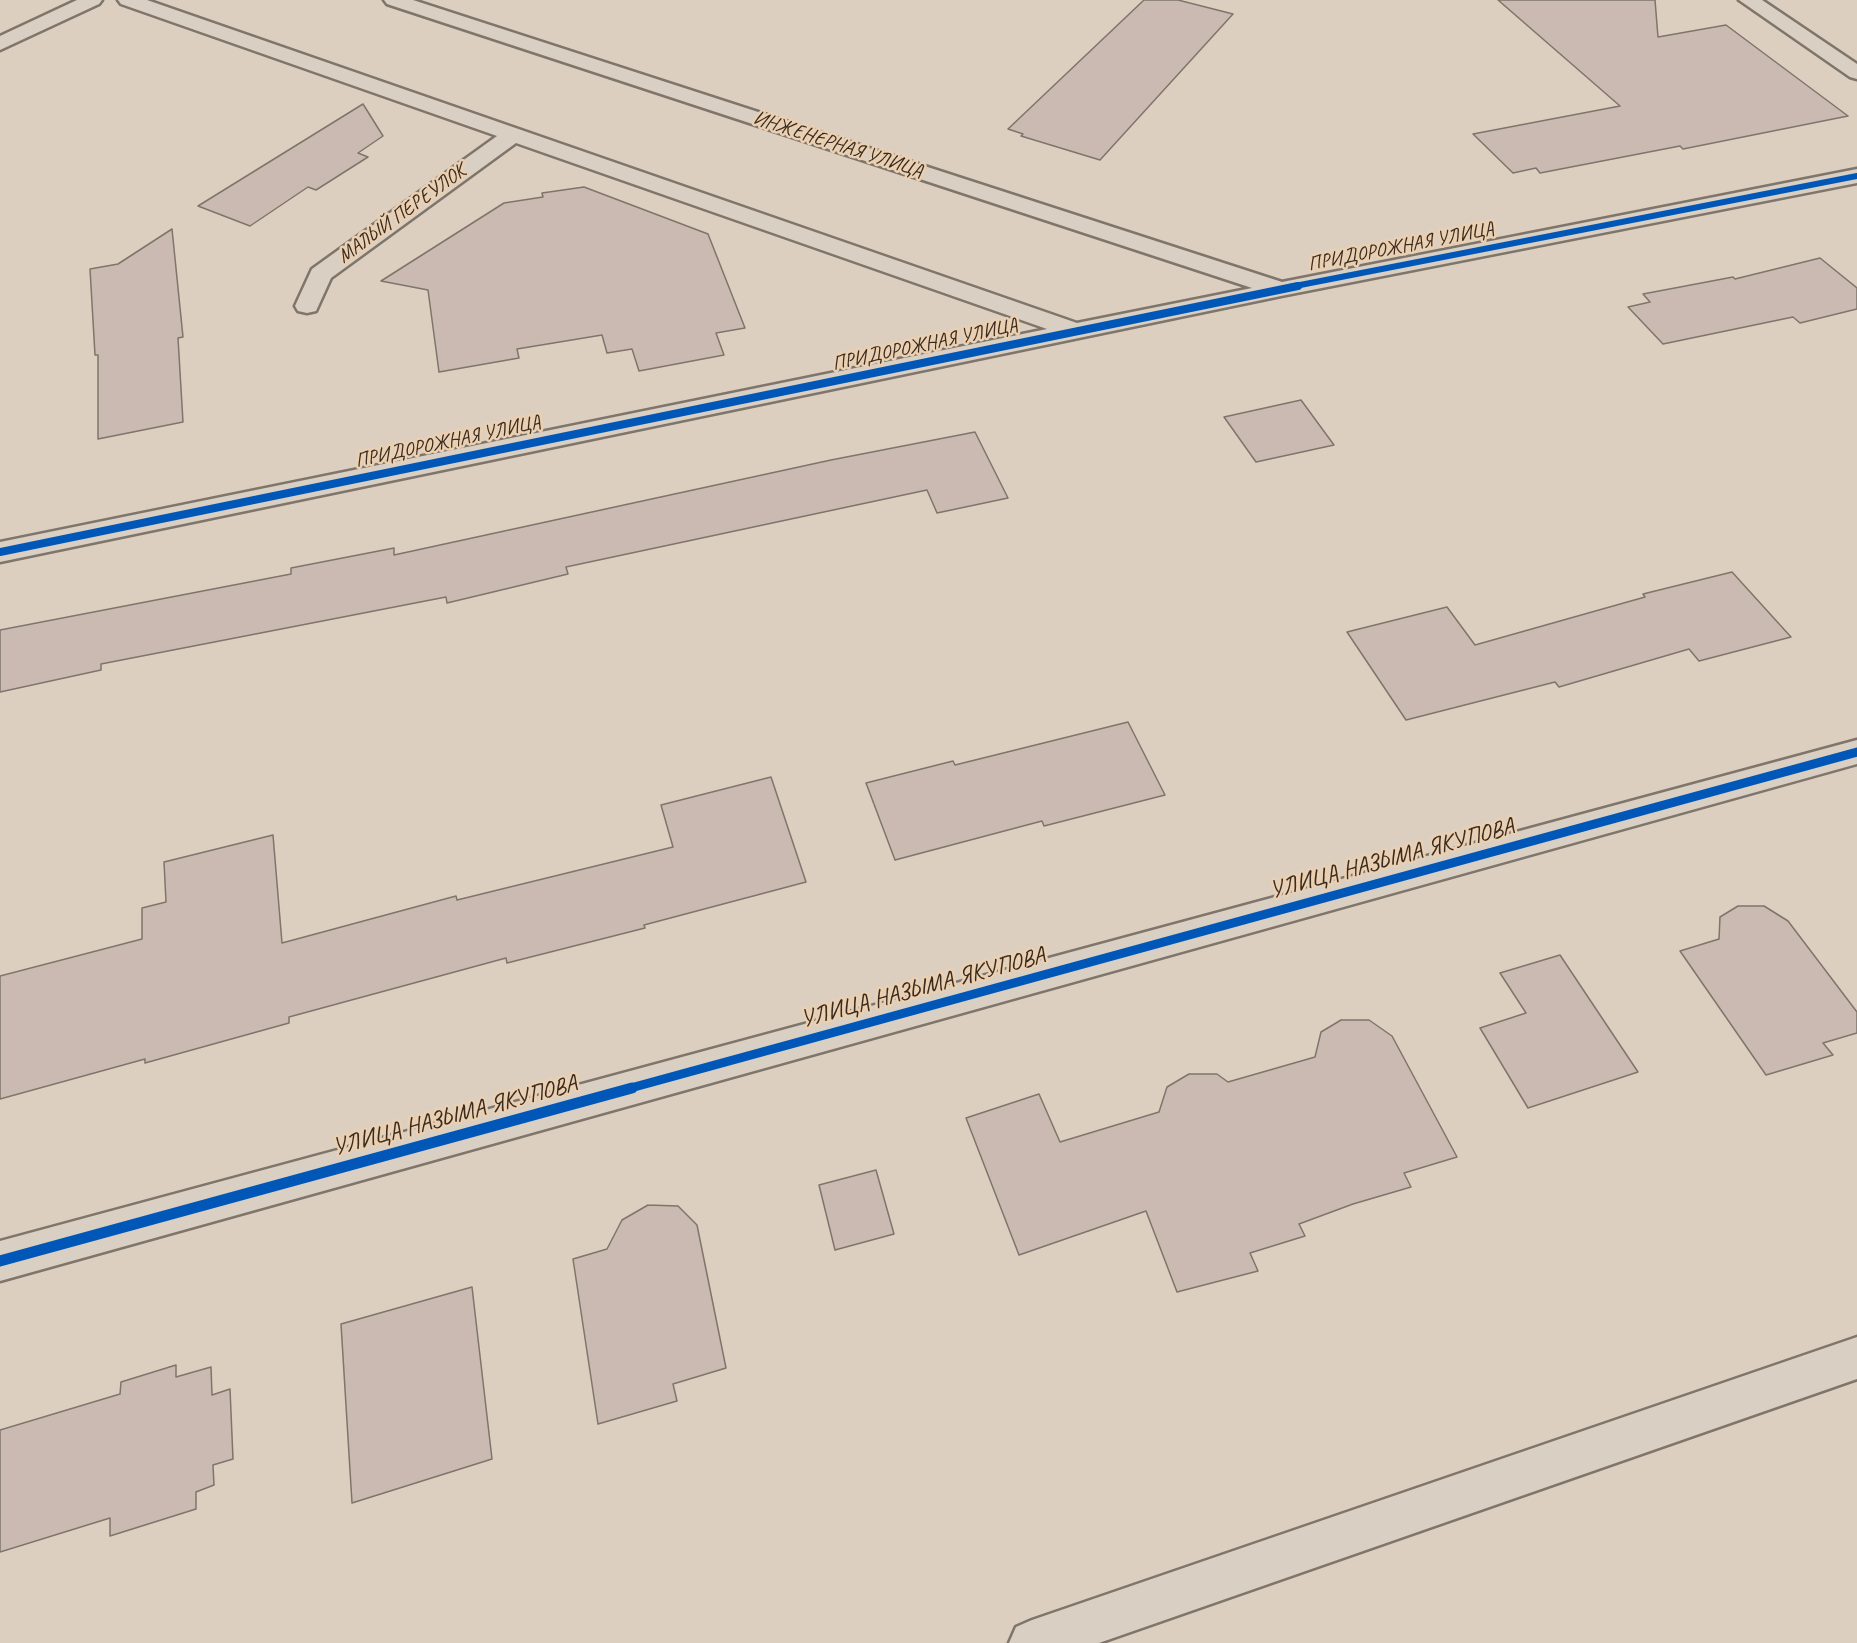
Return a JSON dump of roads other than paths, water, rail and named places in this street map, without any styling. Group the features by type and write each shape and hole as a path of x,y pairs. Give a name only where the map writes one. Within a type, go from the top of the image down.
{"street":[{"path":"0,44 92,0"},
{"path":"128,0 1078,332"},
{"name":"ИНЖЕНЕРНАЯ УЛИЦА","path":"394,0 1281,289"},
{"path":"1749,0 1857,73"},
{"name":"МАЛЫЙ ПЕРЕУЛОК","path":"308,306 320,273 513,135"},
{"name":"ПРИДОРОЖНАЯ УЛИЦА","path":"0,552 1281,289 1857,176"},
{"name":"УЛИЦА НАЗЫМА ЯКУПОВА","path":"0,1261 1857,752"},
{"path":"1032,1643 1857,1358"}]}
